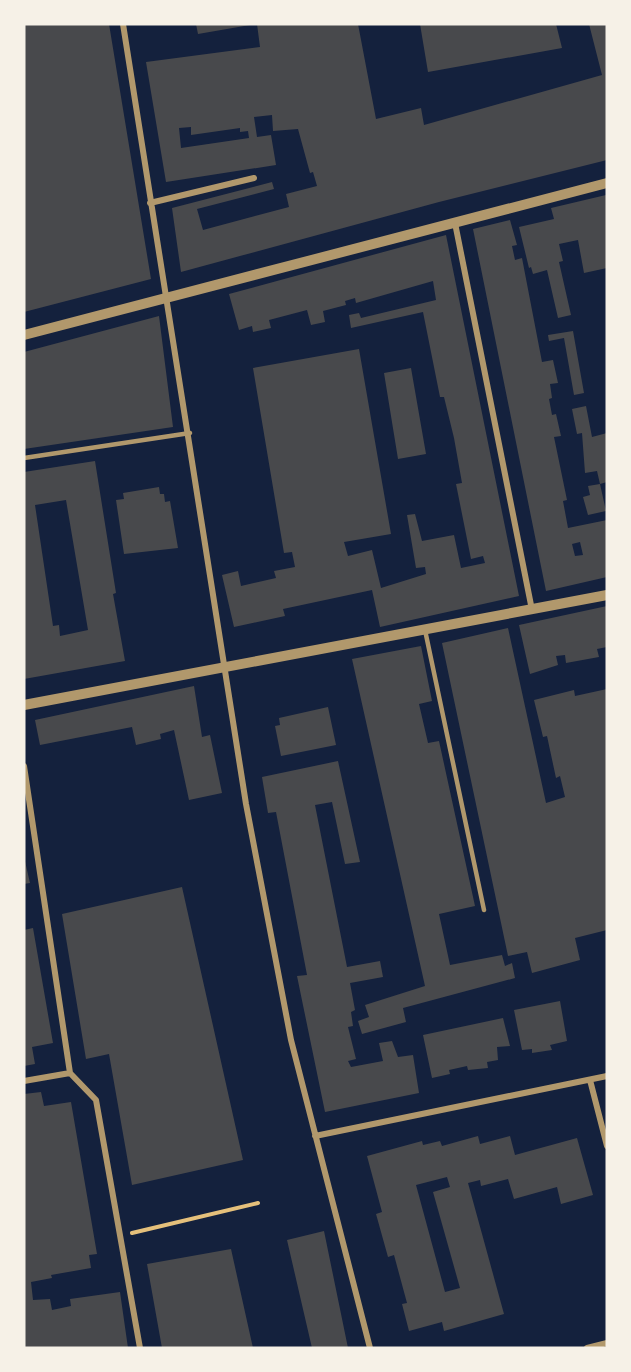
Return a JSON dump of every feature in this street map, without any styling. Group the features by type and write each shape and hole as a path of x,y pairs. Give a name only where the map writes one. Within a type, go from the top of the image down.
{"street":[{"path":"123,24 150,203 190,433 246,804 291,1040 370,1348"},
{"path":"150,203 254,177"},
{"path":"24,335 607,183"},
{"path":"455,223 532,610"},
{"path":"24,705 607,595"},
{"path":"24,766 70,1073 96,1100 140,1348"},
{"path":"24,1081 70,1073"},
{"path":"315,1136 607,1076"},
{"path":"590,1080 607,1146"},
{"path":"587,1348 607,1343"}],"lane":[{"path":"24,458 190,433"},
{"path":"425,630 484,910"}],"path":[{"path":"120,1235 258,1203"}],"building":[{"path":"24,24 109,24 151,279 24,312"},
{"path":"196,24 250,24 250,25 198,34"},
{"path":"257,24 358,24 376,119 421,108 424,125 602,75 589,24 607,24 607,160 439,202 181,272 172,208 272,182 274,189 197,209 203,230 289,207 286,194 317,186 313,172 310,173 298,129 273,131 272,115 254,117 257,137 271,135 276,165 166,182 146,62 260,47","holes":["191,127 191,135 240,128 240,132 248,131 249,138 181,148 179,128"]},
{"path":"420,24 556,24 562,48 428,72"},
{"path":"606,195 607,268 584,273 578,240 559,244 563,261 559,262 571,315 558,318 547,270 533,274 531,267 529,268 519,227 554,219 551,208"},
{"path":"510,220 517,245 512,246 515,260 522,258 542,362 553,360 558,383 550,384 552,398 549,399 552,415 556,414 561,436 554,437 567,500 563,501 568,528 607,520 607,577 546,591 473,229","holes":["580,542 583,555 575,556 572,544"]},
{"path":"446,235 519,596 380,627 372,590 283,609 285,616 234,627 222,575 238,571 241,586 276,578 274,571 295,567 292,552 284,553 253,368 359,349 391,534 344,542 348,556 372,550 381,588 426,574 425,567 416,568 407,515 415,514 422,541 454,535 461,568 485,563 483,556 471,559 456,484 462,483 454,438 444,397 440,397 423,312 351,328 349,315 359,313 361,318 436,300 433,281 356,303 355,298 345,301 346,305 323,311 325,322 311,325 307,310 269,320 271,328 253,332 252,326 239,330 229,294"},
{"path":"159,316 173,427 24,449 24,352"},
{"path":"573,331 584,393 574,395 564,338 549,341 548,335"},
{"path":"411,368 426,454 398,459 384,373"},
{"path":"586,406 592,437 607,433 607,482 600,484 597,471 585,473 582,433 577,434 572,409"},
{"path":"95,461 116,593 113,594 125,661 24,679 24,472","holes":["66,500 88,630 60,636 59,625 53,626 35,505"]},
{"path":"600,484 606,511 588,515 583,497 590,495 588,486"},
{"path":"159,487 160,494 164,494 165,502 170,501 178,548 124,554 116,500 124,499 123,493"},
{"path":"607,606 607,647 597,649 599,657 566,663 565,655 556,656 558,665 530,674 519,625"},
{"path":"508,628 546,803 565,797 560,776 556,778 547,736 543,737 534,700 574,690 575,696 607,689 607,930 575,938 580,960 532,973 527,952 508,956 442,643"},
{"path":"421,646 432,701 419,704 428,743 439,741 475,906 439,914 450,965 502,955 505,966 512,963 515,978 403,1008 406,1022 362,1034 358,1021 369,1017 365,1005 425,986 352,659"},
{"path":"194,686 202,737 210,735 222,793 189,800 174,730 160,734 161,739 136,745 132,727 40,745 35,720"},
{"path":"328,707 336,745 281,756 275,726 280,725 279,718"},
{"path":"338,761 360,862 345,864 332,802 315,805 347,967 380,961 383,977 350,983 355,1010 351,1012 353,1026 348,1027 356,1059 348,1061 351,1067 383,1061 379,1043 392,1041 398,1057 413,1055 419,1093 325,1112 297,976 307,975 276,812 268,813 262,777"},
{"path":"24,857 30,883 24,884"},
{"path":"182,887 243,1160 132,1185 109,1054 86,1059 62,914"},
{"path":"33,928 53,1043 32,1047 35,1064 24,1066 24,930"},
{"path":"560,1001 567,1041 550,1045 552,1050 532,1053 532,1049 522,1050 514,1010"},
{"path":"503,1018 510,1046 497,1047 498,1060 487,1062 488,1068 468,1070 467,1066 449,1070 450,1074 432,1078 423,1035"},
{"path":"41,1092 44,1106 71,1102 97,1254 89,1255 91,1268 51,1275 52,1278 31,1282 33,1300 50,1299 52,1310 71,1306 70,1299 120,1292 128,1348 24,1348 24,1094"},
{"path":"478,1136 480,1144 510,1136 515,1155 577,1138 593,1195 561,1204 557,1187 514,1199 508,1179 481,1186 480,1180 468,1183 504,1314 444,1331 442,1322 409,1331 402,1304 407,1303 394,1255 388,1257 376,1214 382,1212 367,1156 422,1141 423,1145 440,1141 442,1146","holes":["447,1177 450,1187 433,1192 460,1288 445,1292 416,1185"]},
{"path":"324,1231 348,1348 312,1348 287,1240"},
{"path":"231,1249 253,1348 162,1348 147,1264"}]}
